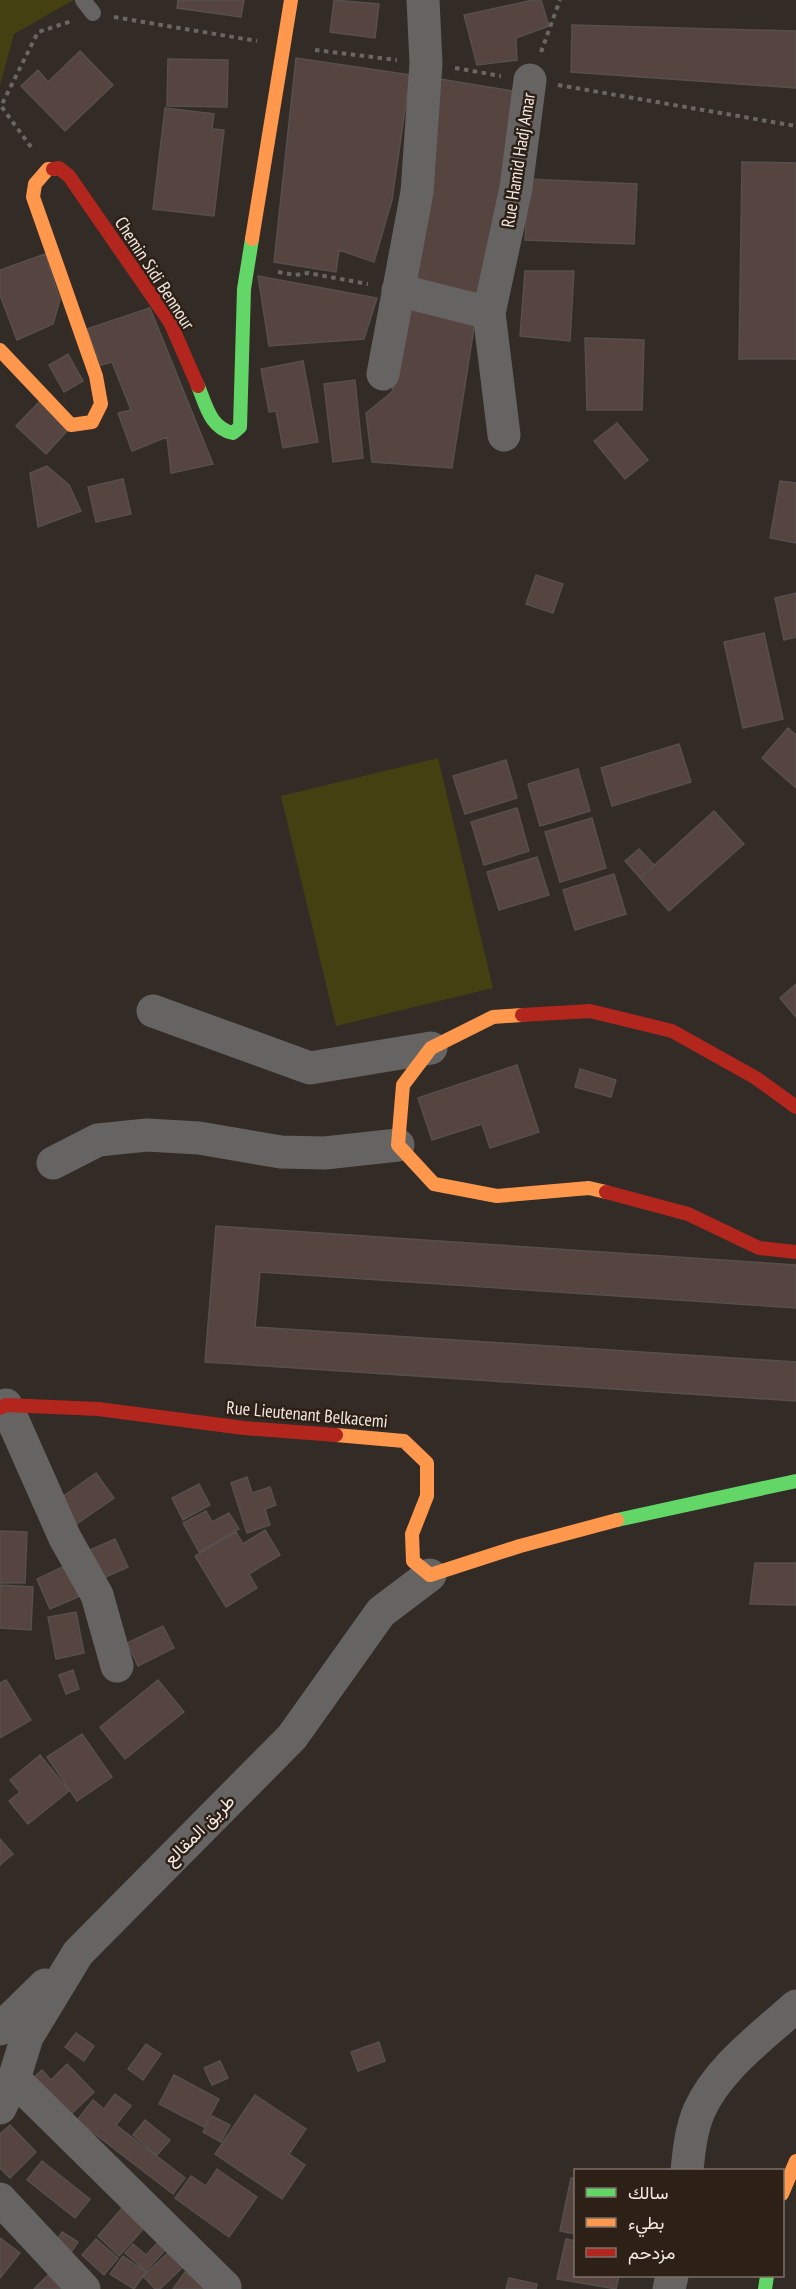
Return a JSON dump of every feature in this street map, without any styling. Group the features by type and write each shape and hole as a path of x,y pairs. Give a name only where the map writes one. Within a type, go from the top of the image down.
{"main road":[{"name":"Chemin Sidi Bennour","path":"48,169 59,168 69,176 170,322 215,424 223,431 233,432 240,427 244,289 291,0"},
{"path":"0,350 70,425 92,422 101,404 96,376 33,197 35,184 48,169"},
{"path":"796,1107 756,1078 672,1030 590,1011 493,1017 431,1048 403,1085 398,1145 434,1184 497,1196 590,1188 688,1214 759,1248 796,1252"},
{"name":"Rue Lieutenant Belkacemi","path":"3,1407 98,1409 244,1428 404,1440 427,1463 427,1496 412,1534 413,1561 430,1575"},
{"path":"430,1575 483,1556 599,1524 796,1481"},
{"path":"784,2191 796,2161"}],"street":[{"path":"383,374 417,192 426,63 423,0"},
{"name":"Rue Hamid Hadj Amar","path":"504,435 489,313 516,188 530,81"},
{"path":"398,290 489,313"},
{"path":"153,1011 310,1068 431,1048"},
{"path":"53,1163 98,1140 147,1135 199,1138 281,1152 325,1153 398,1145"},
{"path":"3,1407 64,1538 98,1595 117,1666"},
{"name":"طريق المقالع","path":"7,2093 27,2037 78,1953 292,1737 381,1612 430,1575"},
{"path":"0,2029 78,1953"},
{"path":"687,2169 690,2145 699,2112 717,2082 747,2049 796,2006"},
{"path":"7,2093 225,2287"},
{"path":"0,2199 84,2289"}],"path":[{"path":"48,169 1,106 38,32 88,7 285,46 426,63 530,81 560,0"},
{"name":"Rue Hamid Hadj Amar","path":"530,81 796,126"},
{"path":"250,256 266,258 272,271 295,275 308,273 398,290"}],"shaded area":[{"path":"0,0 74,0 14,34 0,85"},
{"path":"438,758 493,988 336,1026 281,796"}],"building":[{"path":"178,0 244,0 241,17 177,8"},
{"path":"334,0 379,4 375,38 330,32"},
{"path":"541,0 549,26 516,38 517,60 477,65 464,15"},
{"path":"572,25 796,31 796,88 571,72"},
{"path":"80,51 113,85 65,131 21,86 38,70 48,82"},
{"path":"296,58 410,75 392,200 374,262 339,250 336,272 274,262"},
{"path":"168,59 228,60 227,107 167,106"},
{"path":"440,79 519,92 480,294 414,283"},
{"path":"165,108 214,114 212,129 224,130 214,216 153,209"},
{"path":"742,162 796,163 796,359 739,359"},
{"path":"528,179 637,184 634,244 525,240"},
{"path":"45,254 60,300 53,324 17,340 0,295 0,270"},
{"path":"525,271 574,271 570,341 520,336"},
{"path":"258,276 377,298 364,339 269,346"},
{"path":"405,305 475,321 452,468 372,462 366,413 392,392"},
{"path":"150,308 213,464 171,473 167,437 132,451 118,413 131,410 112,362 101,365 87,329"},
{"path":"585,338 644,340 642,410 587,410"},
{"path":"68,354 83,381 64,392 49,365"},
{"path":"303,361 318,442 283,448 276,411 269,412 261,369"},
{"path":"355,380 363,458 333,462 324,384"},
{"path":"39,402 68,430 46,454 16,426"},
{"path":"617,423 648,460 625,479 594,441"},
{"path":"47,466 69,485 81,511 38,527 30,473"},
{"path":"123,479 131,514 96,522 88,487"},
{"path":"780,481 796,483 796,543 770,538"},
{"path":"536,575 563,584 553,613 526,604"},
{"path":"796,593 796,637 784,640 775,598"},
{"path":"764,633 783,719 743,728 724,642"},
{"path":"788,728 796,735 796,788 762,758"},
{"path":"679,744 691,782 612,806 601,768"},
{"path":"506,760 517,798 465,814 453,776"},
{"path":"578,769 590,811 540,826 528,784"},
{"path":"517,808 529,851 484,865 471,822"},
{"path":"714,811 744,844 669,911 640,878"},
{"path":"592,818 606,868 560,882 545,832"},
{"path":"639,849 654,865 640,878 625,861"},
{"path":"537,857 549,895 499,910 487,872"},
{"path":"614,874 626,914 575,930 563,890"},
{"path":"796,984 796,1017 780,998"},
{"path":"517,1065 539,1132 490,1148 482,1124 432,1140 418,1098"},
{"path":"580,1069 616,1080 611,1097 575,1087"},
{"path":"216,1226 796,1265 796,1308 260,1272 255,1327 796,1362 796,1401 205,1362"},
{"path":"96,1473 114,1498 75,1525 58,1500"},
{"path":"247,1477 252,1493 270,1487 276,1505 265,1509 270,1525 247,1533 231,1483"},
{"path":"199,1484 210,1505 183,1520 172,1498"},
{"path":"206,1511 212,1522 229,1513 239,1529 199,1552 183,1523"},
{"path":"265,1530 280,1555 249,1574 257,1588 226,1607 195,1556 236,1532 243,1544"},
{"path":"0,1531 27,1532 25,1583 0,1583"},
{"path":"115,1539 128,1567 101,1579 88,1551"},
{"path":"73,1562 87,1593 50,1609 37,1579"},
{"path":"755,1563 796,1563 796,1605 750,1604"},
{"path":"0,1585 33,1587 31,1630 0,1628"},
{"path":"76,1612 84,1653 56,1659 48,1617"},
{"path":"163,1626 174,1648 138,1666 127,1643"},
{"path":"73,1670 79,1689 66,1694 59,1675"},
{"path":"6,1680 31,1720 0,1738 0,1683"},
{"path":"158,1680 184,1712 125,1759 100,1727"},
{"path":"82,1734 112,1777 77,1801 47,1757"},
{"path":"40,1755 69,1791 28,1824 9,1801 20,1792 10,1780"},
{"path":"0,1839 13,1854 0,1865"},
{"path":"76,2033 94,2046 84,2061 65,2047"},
{"path":"379,2042 385,2061 358,2071 351,2052"},
{"path":"146,2044 161,2054 143,2080 128,2069"},
{"path":"220,2061 228,2078 212,2085 204,2068"},
{"path":"67,2064 94,2092 66,2119 30,2081 42,2070 51,2080"},
{"path":"174,2075 219,2099 204,2127 159,2104"},
{"path":"115,2094 131,2106 116,2125 185,2178 173,2194 77,2120 93,2100 104,2109"},
{"path":"255,2095 306,2129 289,2154 305,2165 282,2199 215,2154"},
{"path":"212,2116 230,2125 221,2142 203,2132"},
{"path":"145,2120 170,2140 157,2155 133,2135"},
{"path":"10,2125 36,2152 10,2178 0,2168 0,2134"},
{"path":"42,2161 90,2199 75,2218 27,2180"},
{"path":"217,2169 257,2197 229,2237 175,2198 191,2176 206,2186"},
{"path":"571,2178 574,2179 574,2234 560,2231"},
{"path":"123,2207 145,2227 119,2256 98,2236"},
{"path":"62,2232 78,2242 68,2257 53,2247"},
{"path":"0,2238 20,2253 0,2278"},
{"path":"96,2239 118,2258 104,2275 82,2255"},
{"path":"566,2239 574,2241 574,2277 619,2277 616,2289 557,2279"},
{"path":"159,2241 167,2248 146,2271 125,2253 133,2244 146,2255"},
{"path":"172,2249 186,2264 160,2289 155,2289 143,2276"},
{"path":"123,2256 146,2272 134,2289 110,2274"},
{"path":"185,2272 208,2289 173,2289"},
{"path":"48,2275 61,2289 34,2289"},
{"path":"509,2278 537,2284 536,2289 506,2289"}],"traffic: fast":[{"path":"198,386 210,415 219,426 233,433 240,427 244,289 252,239"},
{"path":"617,1520 796,1481"},
{"path":"765,2289 767,2277"}],"traffic: slow":[{"path":"252,239 291,0"},
{"path":"0,350 71,425 92,422 101,404 96,376 33,197 35,184 48,169 53,169"},
{"path":"522,1015 493,1017 431,1048 403,1085 398,1145 434,1184 497,1196 589,1188 606,1192"},
{"path":"336,1435 404,1441 427,1463 427,1496 412,1534 413,1561 430,1575 520,1546 617,1520"},
{"path":"784,2189 796,2161"}],"traffic: jam":[{"path":"53,169 59,168 69,176 170,322 198,386"},
{"path":"522,1015 590,1011 672,1031 756,1078 796,1107"},
{"path":"606,1192 688,1214 759,1248 796,1252"},
{"path":"0,1408 6,1405 98,1409 244,1428 336,1435"}]}
